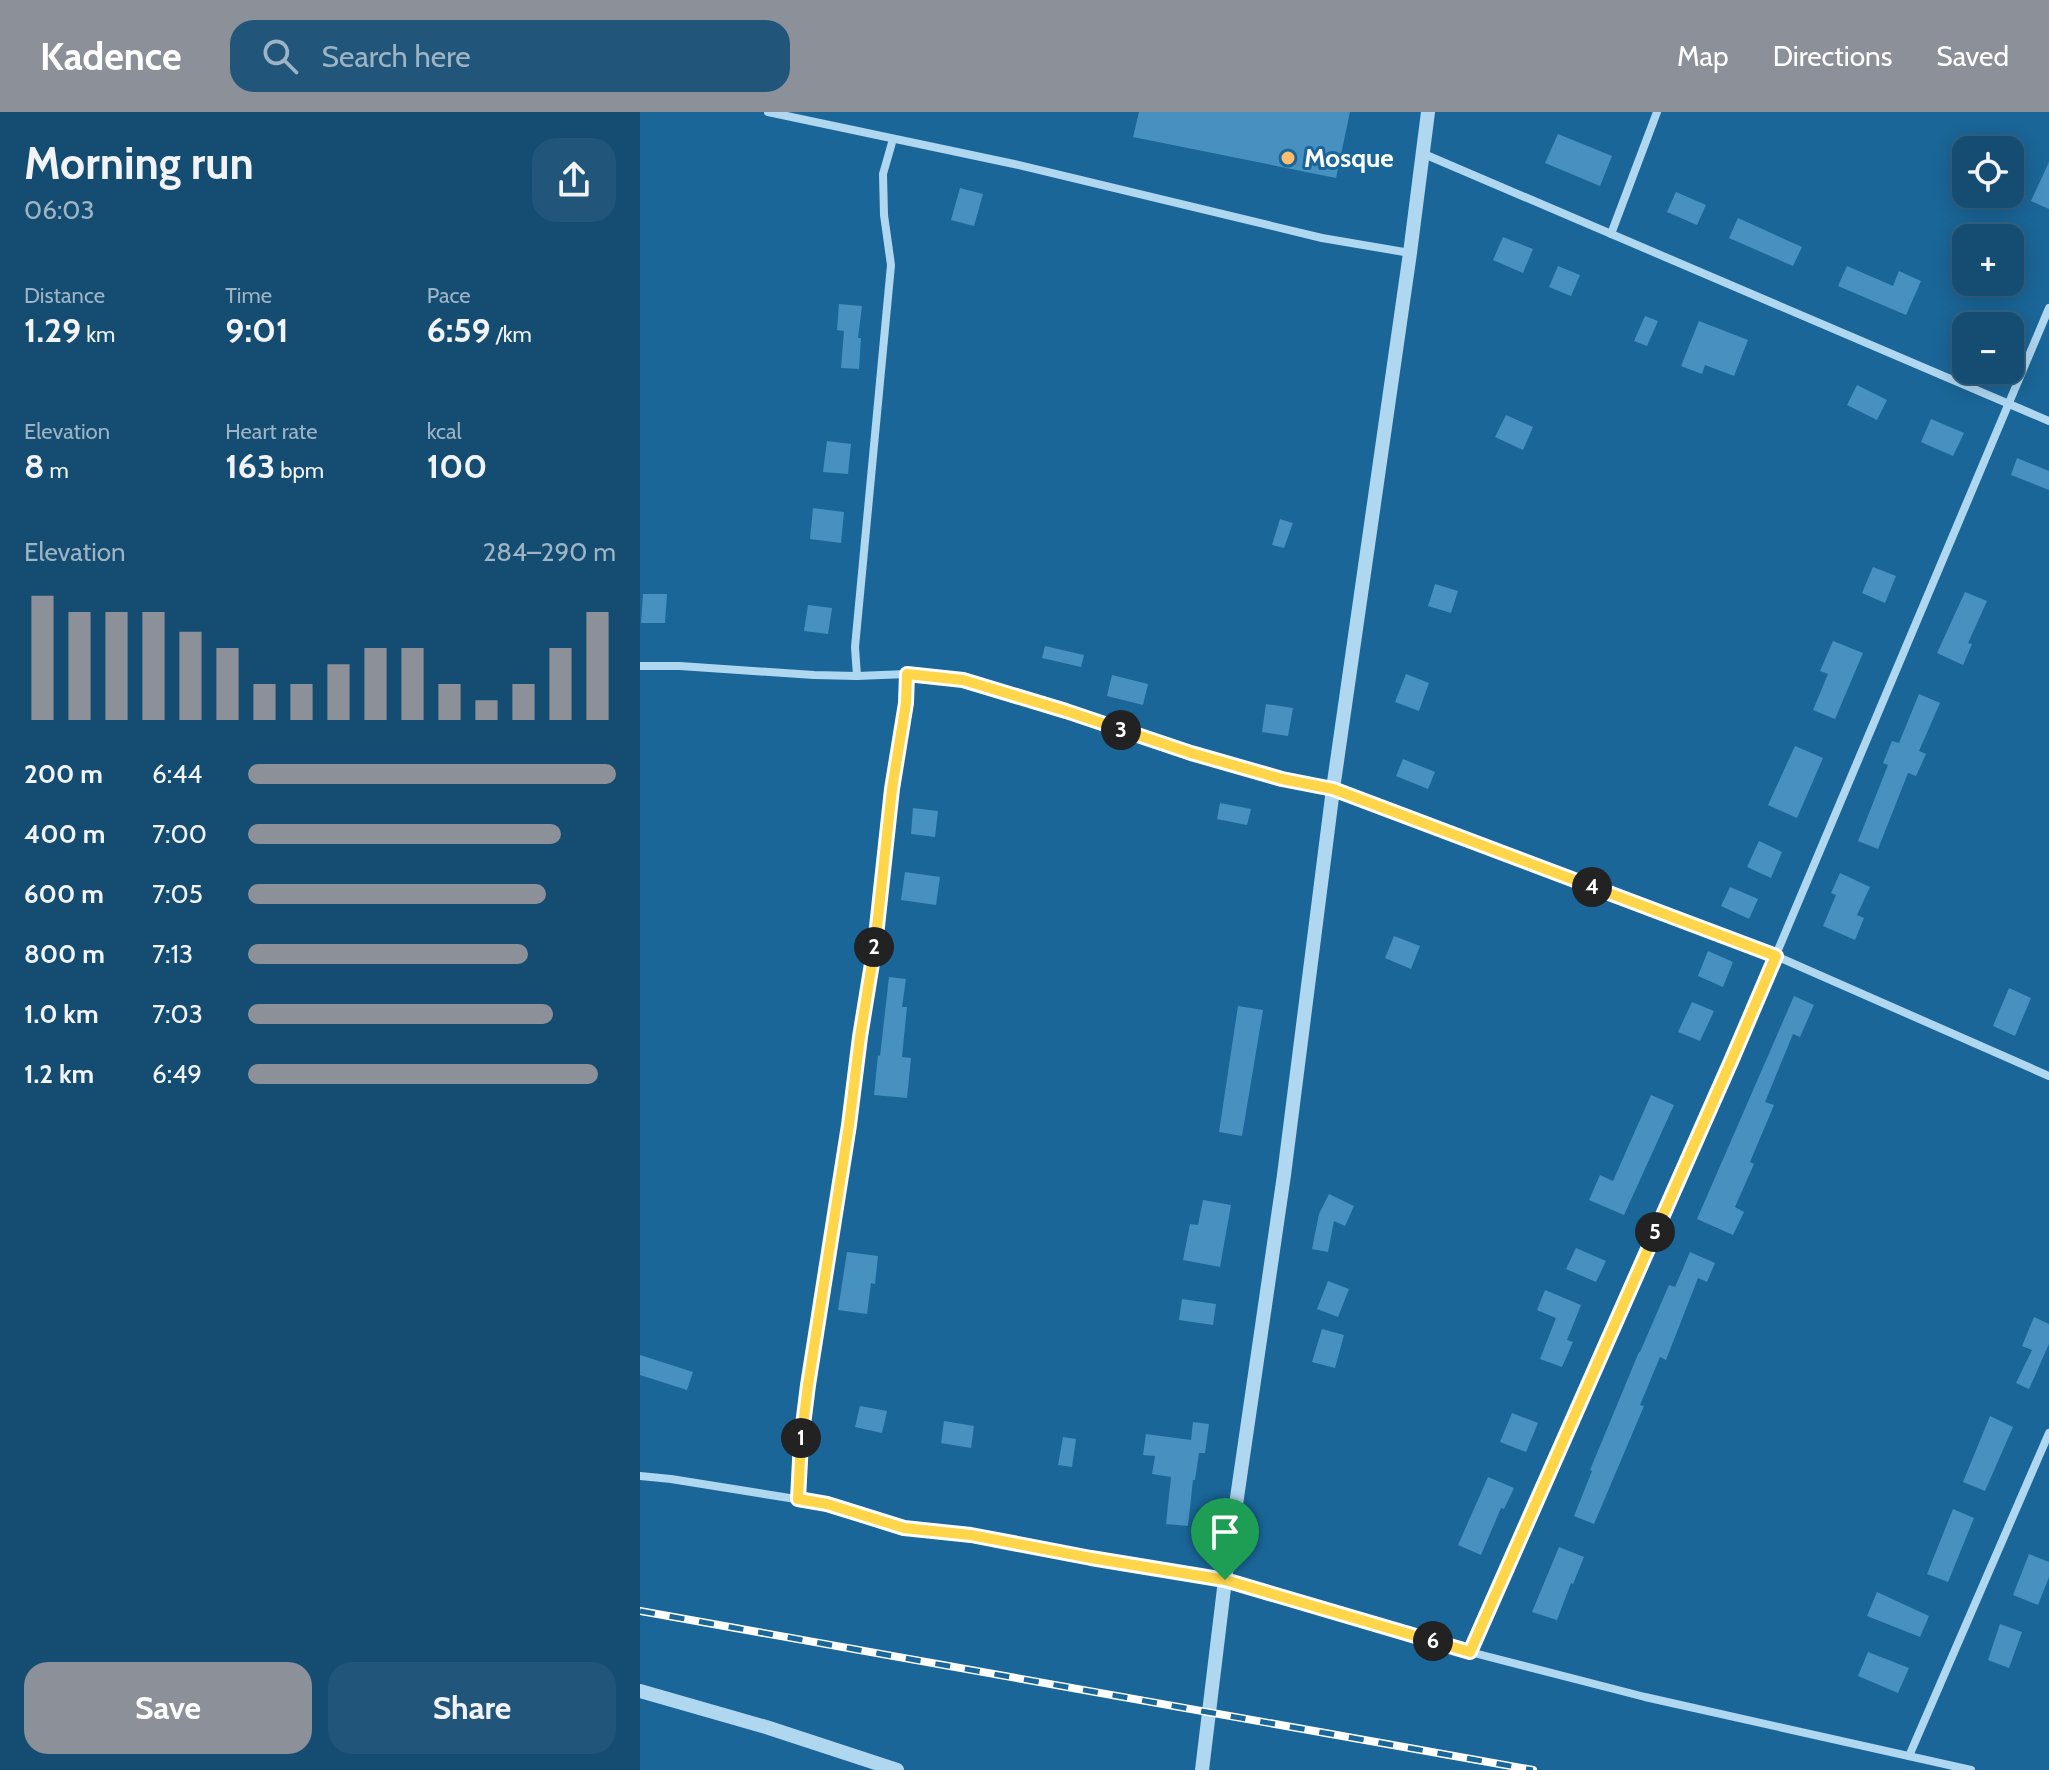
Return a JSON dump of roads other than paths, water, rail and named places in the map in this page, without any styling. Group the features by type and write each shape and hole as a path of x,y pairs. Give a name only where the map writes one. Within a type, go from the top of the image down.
{"street":[{"path":"768,112 1014,164 1322,238 1410,253"},
{"path":"1202,1770 1225,1580 1284,1175 1333,789 1428,112"},
{"path":"1611,234 1657,112"},
{"path":"857,676 855,647 891,265 884,215 883,174 893,139"},
{"path":"1424,154 2049,421"},
{"path":"1470,1652 1732,1059 2049,308"},
{"path":"640,666 857,676 907,674 963,680 1191,753 1282,779 1333,789 1776,956 2049,1076"},
{"path":"798,1499 808,1385 875,945 892,789 906,703 907,674"},
{"path":"1909,1756 2049,1433"},
{"path":"640,1476 827,1504 904,1528 971,1535 1225,1580 1470,1652 1645,1697 1971,1770"},
{"path":"640,1691 766,1727 897,1770"}],"railway":[{"path":"640,1611 1533,1770"}],"place":[{"name":"Mosque","path":"1288,158"}]}
